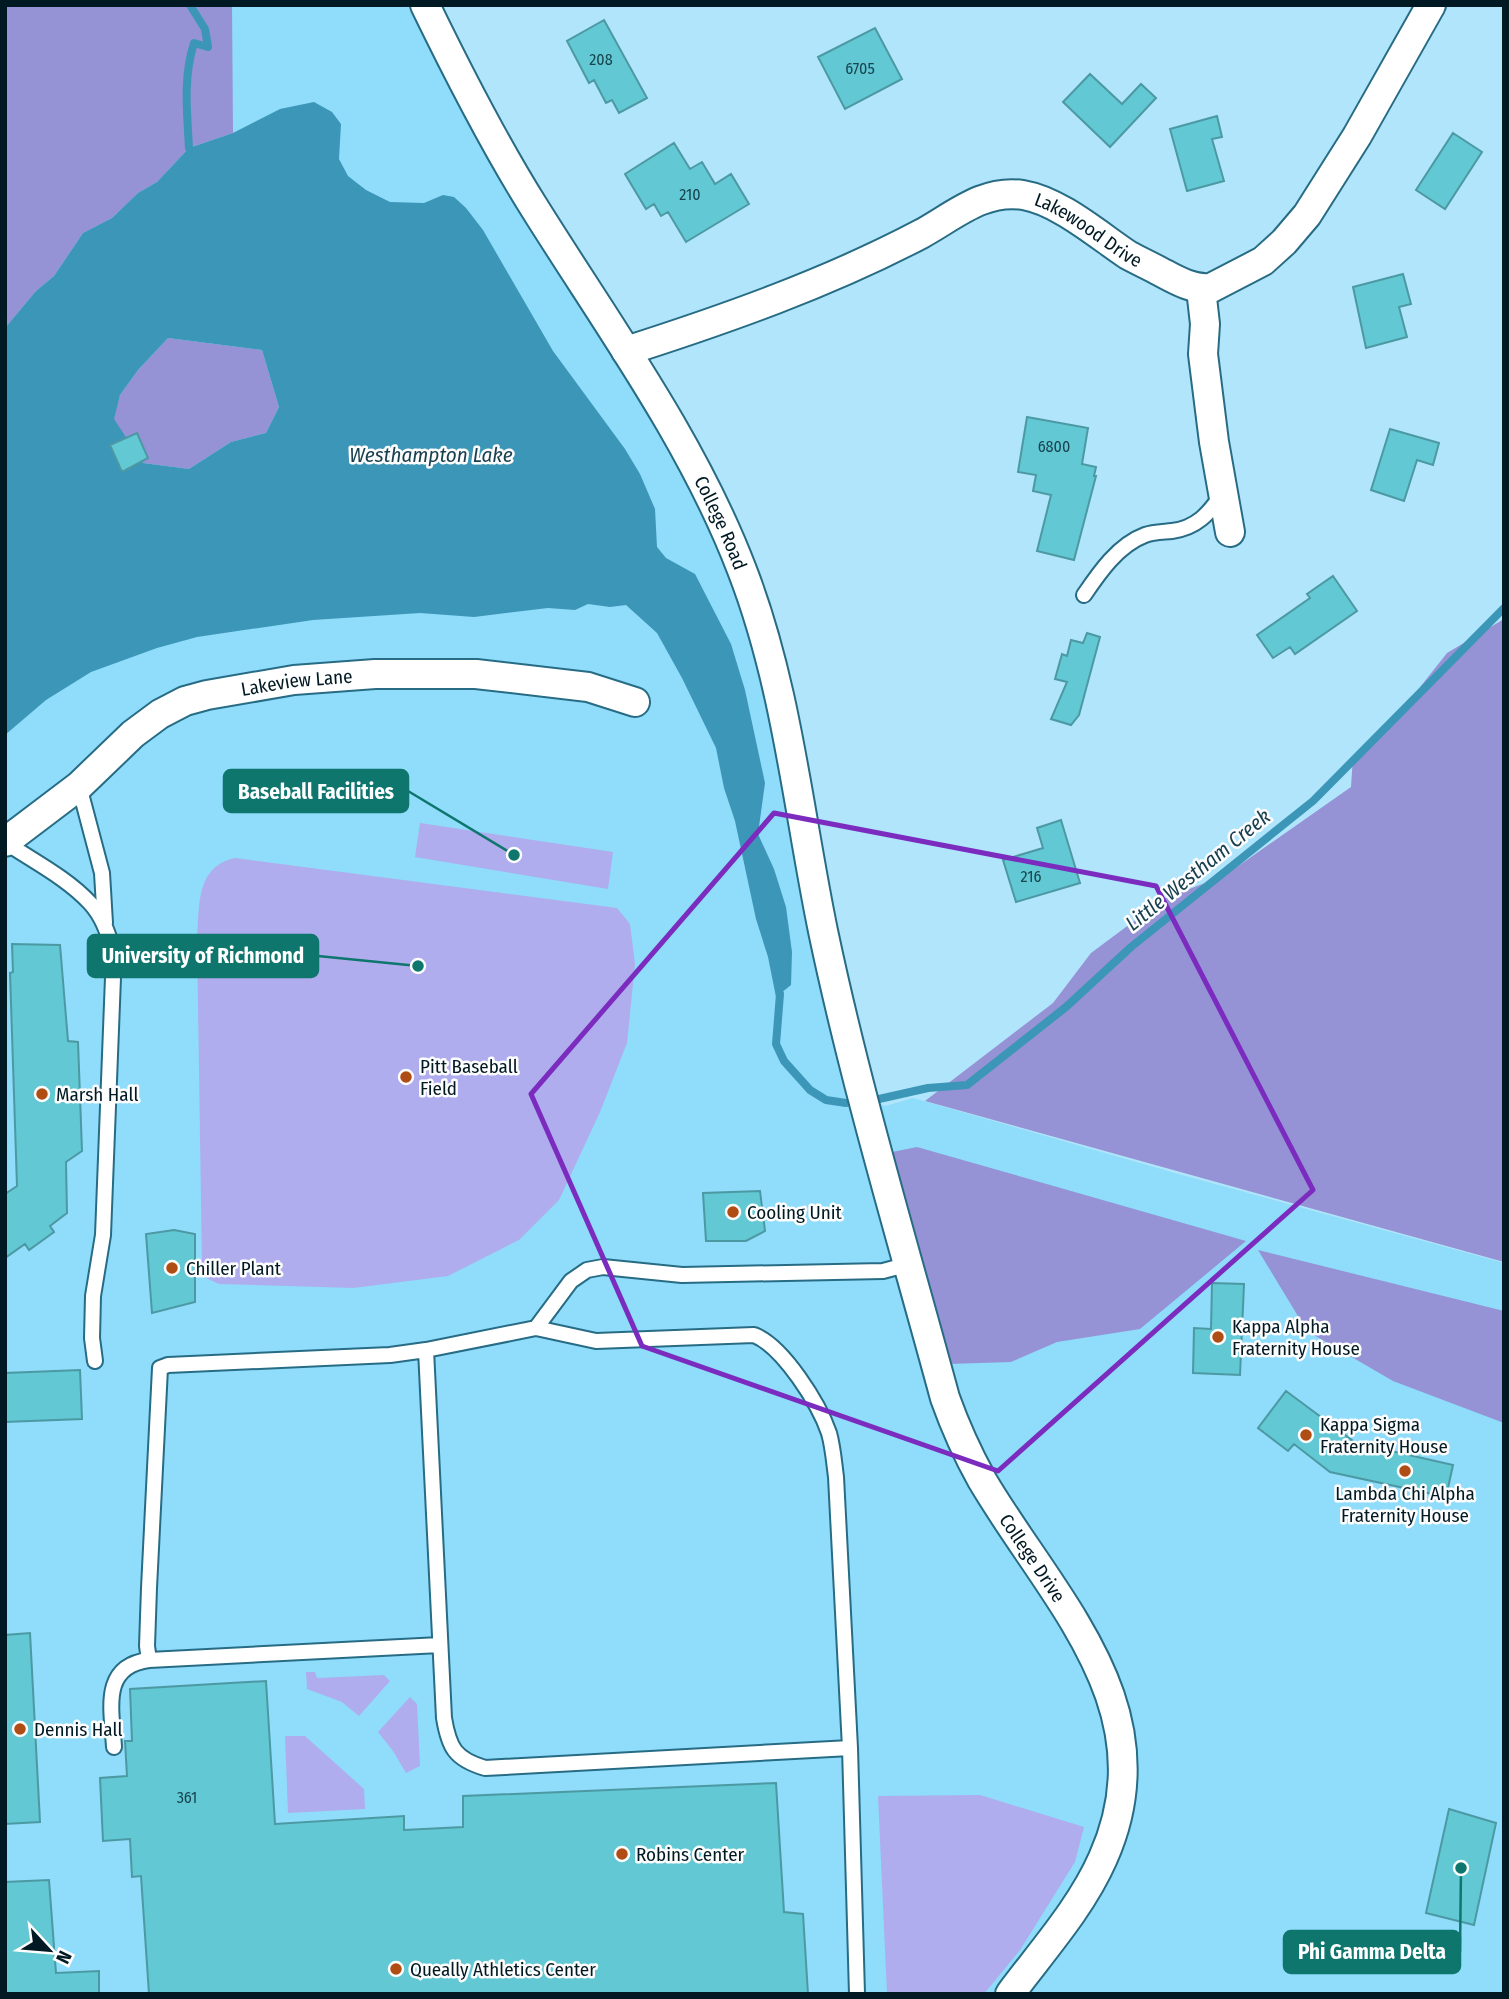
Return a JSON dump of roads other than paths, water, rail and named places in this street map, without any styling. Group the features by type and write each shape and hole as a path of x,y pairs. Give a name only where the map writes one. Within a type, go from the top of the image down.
{"street":[{"name":"College Road","path":"425,5 489,131 536,212 626,351 706,492 741,566 774,670 823,931 864,1101"},
{"path":"1230,532 1203,354 1205,324 1201,289 1210,288 1263,261 1307,215 1357,136 1432,5"},
{"name":"Lakewood Drive","path":"626,351 802,288 923,233 975,201 1001,194 1032,197 1065,212 1131,256 1174,279 1201,289"},
{"name":"Lakeview Lane","path":"5,842 79,786 133,734 160,714 185,701 207,695 294,680 375,674 476,674 587,687 635,702"},
{"name":"College Drive","path":"864,1101 945,1398 957,1431 983,1480 1085,1636 1113,1705 1120,1742 1123,1770 1121,1794 1110,1841 1102,1860 1062,1924 1010,1994"}],"lane":[{"path":"1083,595 1106,564 1135,541 1146,535 1178,530 1199,522 1223,493"},
{"path":"79,786 102,873 105,924 114,952 103,1235 93,1296 92,1338 95,1361"},
{"path":"5,842 90,903 105,924"},
{"path":"536,1328 571,1281 587,1270 603,1267 682,1275 883,1271 909,1264"},
{"path":"149,1660 147,1646 150,1563 160,1368 169,1365 390,1355 536,1328 596,1342 754,1335 762,1338 798,1376 829,1433 834,1452 850,1748 857,1994"},
{"path":"426,1350 444,1718 447,1737 456,1753 467,1763 485,1768 850,1748"},
{"path":"114,1747 114,1682 127,1666 149,1660 440,1645"}],"water":[{"name":"Westhampton Lake","path":"314,102 332,112 341,124 339,159 348,176 366,190 390,202 424,203 443,195 454,197 466,208 483,230 553,351 625,449 640,474 655,509 657,547 666,558 695,574 731,644 745,690 765,783 758,834 774,869 786,907 792,952 791,985 776,997 716,748 657,633 626,605 610,607 588,604 575,610 548,608 474,617 420,613 313,620 197,637 91,672 46,700 5,735 5,328 36,291 54,276 83,233 112,218 138,193 157,182 189,148 233,133 280,109","holes":["168,338 262,350 279,407 266,433 231,442 189,469 143,463 114,419 120,395 138,370"]}],"waterway":[{"path":"189,148 188,69 194,43 208,47 205,29 190,5"},
{"name":"Little Westham Creek","path":"879,1099 928,1088 967,1085 1066,1007 1131,947 1313,801 1504,608"},
{"name":"Little Westham Creek","path":"780,994 776,1044 784,1061 810,1090 826,1100 846,1103"}],"place":[{"name":"Baseball Facilities","path":"514,855"},
{"name":"University of Richmond","path":"418,966"},
{"name":"Pitt Baseball Field","path":"406,1077"},
{"name":"Marsh Hall","path":"42,1094"},
{"name":"Cooling Unit","path":"733,1212"},
{"name":"Chiller Plant","path":"172,1268"},
{"name":"Kappa Alpha Fraternity House","path":"1218,1337"},
{"name":"Kappa Sigma Fraternity House","path":"1306,1435"},
{"name":"Lambda Chi Alpha Fraternity House","path":"1405,1471"},
{"name":"Dennis Hall","path":"20,1729"},
{"name":"Robins Center","path":"622,1854"},
{"name":"Phi Gamma Delta","path":"1461,1868"},
{"name":"Queally Athletics Center","path":"396,1969"}]}
